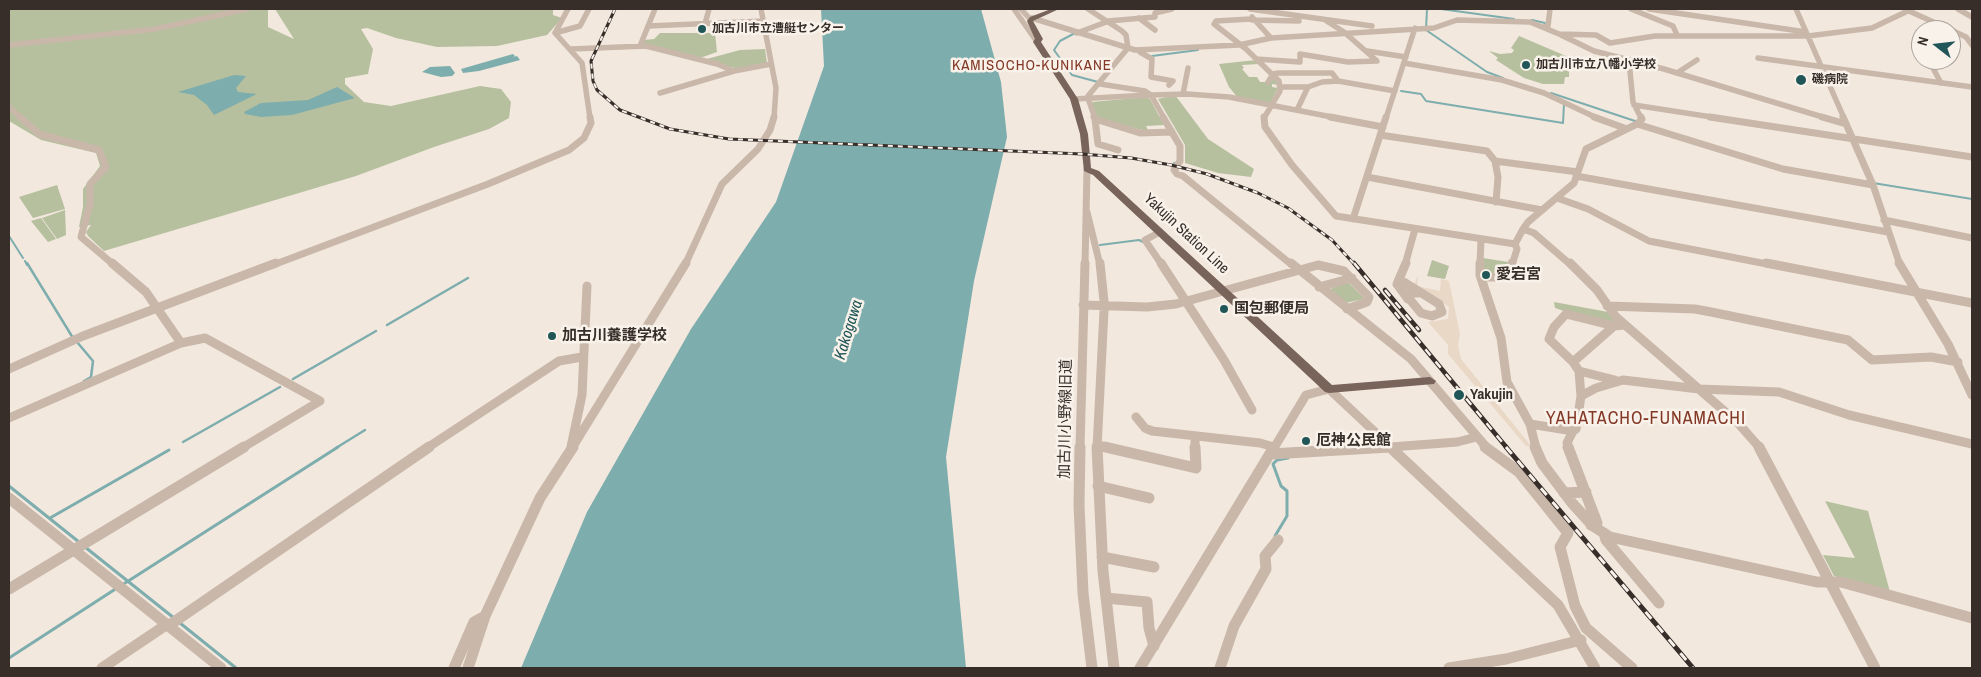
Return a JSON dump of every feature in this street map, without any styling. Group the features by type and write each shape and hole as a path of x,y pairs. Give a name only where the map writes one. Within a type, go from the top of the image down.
{"main road":[{"path":"1056,9 1031,18 1039,39 1036,42 1074,99 1084,134 1087,169"},
{"name":"Yakujin Station Line","path":"1087,169 1096,173 1330,389"},
{"path":"1330,389 1430,381"}],"street":[{"path":"9,45 155,29 248,9"},
{"path":"9,370 83,336 488,184 557,157 569,150 584,138 590,123 582,63 571,49 559,40 556,33 568,9"},
{"path":"556,33 580,26 589,9"},
{"path":"640,46 655,9"},
{"path":"705,24 709,9"},
{"path":"468,668 485,616 540,498 693,251 722,184 728,176 748,160 767,136 776,112 776,88 761,9"},
{"path":"1014,9 1036,42"},
{"path":"1021,9 1031,18 1135,50 1152,59 1151,77 1173,81 1169,85"},
{"path":"1088,9 1109,21 1126,35 1128,48 1088,98 1095,119 1098,144 1118,150"},
{"path":"1077,33 1109,21 1155,17 1155,13 1172,9"},
{"path":"1251,19 1253,9 1390,29"},
{"path":"1544,27 1548,26 1550,9"},
{"path":"1631,9 1673,26 1677,35"},
{"path":"1649,9 1658,12 1807,34"},
{"path":"1796,9 1873,185 1901,268 1948,344 1972,395"},
{"path":"1958,9 1972,16"},
{"path":"1584,47 1637,38 1677,35 1807,34 1872,28 1910,10 1930,20"},
{"path":"1139,18 1155,30"},
{"path":"1251,19 1272,38"},
{"path":"1256,59 1300,62 1300,54 1348,62 1376,61 1344,32 1326,21 1251,19 1216,21 1214,24 1279,81 1280,87 1263,121 1269,134 1289,158 1292,165 1336,216 1515,244"},
{"path":"1135,50 1239,45 1272,38 1429,28 1457,20 1530,22 1584,47 1846,124"},
{"path":"648,26 764,21"},
{"path":"1353,219 1405,60 1418,28"},
{"path":"1559,34 1596,35 1610,42"},
{"path":"1961,35 1972,45"},
{"path":"571,49 640,46 666,50 684,58 717,64 734,71"},
{"path":"1367,51 1502,80 1544,93 1584,113 1627,129"},
{"path":"1758,58 1791,61 1821,67 1972,88"},
{"path":"1481,277 1508,277 1517,249 1515,244 1523,229 1574,183 1586,149 1637,124 1642,119 1634,105 1629,60"},
{"path":"1677,73 1695,61 1686,60"},
{"path":"660,93 734,71 771,64"},
{"path":"1184,94 1188,68"},
{"path":"1934,70 1941,83"},
{"path":"1273,74 1332,73 1338,81"},
{"path":"1268,82 1273,74"},
{"path":"1280,87 1308,87 1322,82 1338,81 1395,91"},
{"path":"1100,84 1145,92 1151,95 1180,146 1180,161 1174,170 1177,174 1183,176 1397,350 1411,359 1449,407 1485,447 1519,472 1568,533 1560,546 1580,628 1581,640 1595,668"},
{"path":"1297,110 1308,87"},
{"path":"1074,99 1184,94 1229,98 1383,127"},
{"path":"1634,105 1972,157"},
{"path":"9,107 40,134 59,141 99,150 106,167 90,184 90,204 81,237 86,244 146,292 181,343"},
{"path":"1095,119 1140,133 1172,132"},
{"path":"1637,124 1783,170 1873,185"},
{"path":"1380,135 1487,152 1495,161 1498,177 1496,202"},
{"path":"1495,161 1577,174 1888,232"},
{"name":"加古川小野線旧道","path":"1087,169 1079,505 1084,593 1092,668"},
{"path":"1367,177 1542,210"},
{"path":"1557,198 1588,209 1649,240 1972,303"},
{"path":"1085,210 1089,213 1095,253 1101,268 1104,306 1097,445 1098,486 1102,557 1114,668"},
{"path":"1884,220 1972,238"},
{"path":"1399,279 1418,293 1439,304 1442,312 1425,315 1398,287 1399,279 1410,254 1415,229"},
{"path":"1523,229 1534,233 1576,269 1592,284 1607,306 1625,325 1738,423 1763,451 1875,668"},
{"path":"1160,232 1145,240 1188,301 1205,333 1224,360 1252,410"},
{"path":"1481,240 1481,277 1501,338 1507,382 1525,418 1530,424 1536,450 1564,493 1591,525 1610,537 1817,582 1841,582 1972,618"},
{"path":"1083,305 1147,307 1188,301 1313,265 1326,265 1339,268 1352,278 1369,300 1347,308"},
{"path":"1319,287 1352,278"},
{"path":"571,448 572,437 580,415 587,286"},
{"path":"1408,299 1408,294 1418,293"},
{"path":"1607,306 1695,309 1848,340 1854,343 1872,360 1931,357 1958,362"},
{"path":"1591,525 1597,523 1568,448 1567,439 1576,429 1581,396 1579,371 1573,362 1549,339 1554,327 1566,314 1614,326 1625,325"},
{"path":"1573,362 1614,326"},
{"path":"9,418 181,343 205,338 320,401 9,589"},
{"path":"102,668 559,361 582,357"},
{"path":"1579,371 1615,380 1699,389 1779,392 1849,415 1972,444"},
{"path":"1581,396 1615,380"},
{"path":"1140,668 1306,395 1330,389 1580,628 1632,668"},
{"path":"1136,417 1145,428 1152,431 1260,443 1272,451 1390,447 1458,442 1477,437"},
{"path":"1530,424 1573,432"},
{"path":"1097,445 1196,468 1195,436"},
{"path":"1098,486 1149,498"},
{"path":"1564,493 1586,492"},
{"path":"9,498 221,668"},
{"path":"1604,533 1606,540 1659,603"},
{"path":"1220,668 1234,626 1266,569 1265,556 1278,540"},
{"path":"1102,557 1154,568"},
{"path":"1106,598 1147,602 1149,628 1154,646"},
{"path":"454,668 474,622 485,616"},
{"path":"1449,668 1506,660 1581,640"}],"green space":[{"path":"9,9 268,9 268,27 294,39 275,9 553,9 553,15 562,18 547,35 497,46 437,47 396,38 367,28 361,29 373,49 368,74 345,78 345,84 364,102 391,106 480,86 501,89 511,102 509,118 489,129 356,176 104,251 86,232 91,225 79,227 83,207 83,189 100,166 96,153 41,140 9,121"},
{"path":"660,33 715,33 717,52 700,58 644,45 644,40 654,39"},
{"path":"1519,36 1566,56 1569,62 1569,77 1565,77 1564,84 1543,84 1524,78 1496,60 1498,58 1489,51 1500,54 1512,53 1514,50 1511,48"},
{"path":"765,49 767,63 739,69 703,60 740,50"},
{"path":"1256,60 1259,64 1242,65 1244,68 1242,69 1249,77 1257,77 1260,82 1269,82 1274,78 1278,85 1272,84 1272,87 1278,88 1270,104 1238,98 1229,87 1219,64"},
{"path":"1175,95 1208,139 1254,169 1251,177 1218,173 1185,163 1185,145 1158,99"},
{"path":"1146,97 1150,99 1164,125 1146,126 1149,132 1097,118 1092,102"},
{"path":"57,185 65,209 33,218 19,197"},
{"path":"65,210 66,235 57,239 42,218"},
{"path":"41,218 56,239 48,242 31,221"},
{"path":"1483,258 1508,262 1507,275 1484,274"},
{"path":"1432,260 1449,266 1445,279 1427,276"},
{"path":"1348,282 1363,299 1346,303 1330,289"},
{"path":"1554,302 1608,312 1616,323 1555,308"},
{"path":"1825,501 1868,511 1890,592 1834,576 1823,555 1855,558"}],"shaded area":[{"path":"1418,275 1417,286 1440,291 1441,279 1449,281 1460,334 1458,345 1461,359 1531,446 1526,446 1448,354 1448,345 1428,322 1448,319 1449,307 1427,292 1413,287"}],"water":[{"name":"Kakogawa","path":"821,9 981,9 1001,82 1007,137 974,281 946,457 966,668 521,668 587,512 691,329 776,202 824,66"},
{"path":"513,54 515,56 513,57 517,56 520,60 479,71 463,73 461,69"},
{"path":"450,66 455,73 452,76 441,77 422,72 430,67"},
{"path":"234,75 246,76 236,88 238,92 257,94 214,115 207,105 194,95 178,92"},
{"path":"337,87 355,98 292,115 261,117 245,114 244,112 261,103 308,100"}],"waterway":[{"path":"1427,9 1426,30 1487,72 1503,78"},
{"path":"1441,9 1514,19"},
{"path":"1532,20 1545,23"},
{"path":"1075,33 1060,41 1054,50 1072,75 1098,82"},
{"path":"1152,56 1198,50"},
{"path":"1401,91 1421,94 1426,101 1563,123 1564,104"},
{"path":"1551,93 1638,122"},
{"path":"1172,170 1174,163"},
{"path":"1873,183 1972,199"},
{"path":"9,236 23,258"},
{"path":"1100,245 1139,240 1143,242"},
{"path":"25,261 27,265"},
{"path":"27,263 73,338"},
{"path":"387,325 468,278"},
{"path":"293,379 376,331"},
{"path":"77,342 93,361 91,377 84,381"},
{"path":"183,442 280,387"},
{"path":"336,448 365,430"},
{"path":"128,581 338,447"},
{"path":"50,518 169,450"},
{"path":"1275,536 1287,516 1287,491 1281,486 1273,464 1277,460 1288,458"},
{"path":"9,486 79,542"},
{"path":"85,547 128,581"},
{"path":"122,585 128,581"},
{"path":"128,581 174,618"},
{"path":"9,658 117,588"},
{"path":"180,623 236,668"}],"railway":[{"path":"615,9 591,61 593,81 597,90 620,110 670,129 729,139 1082,154 1131,158 1171,165 1207,174 1258,193 1288,208 1332,240 1355,265"},
{"path":"1354,263 1507,448"},
{"path":"1385,290 1419,330"},
{"path":"1506,447 1693,668"}],"place":[{"name":"加古川市立漕艇センター","path":"702,29"},
{"name":"加古川市立八幡小学校","path":"1526,65"},
{"name":"磯病院","path":"1801,80"},
{"name":"愛宕宮","path":"1486,275"},
{"name":"国包郵便局","path":"1224,309"},
{"name":"加古川養護学校","path":"552,336"},
{"name":"Yakujin","path":"1459,395"},
{"name":"厄神公民館","path":"1306,441"}],"district":[{"name":"KAMISOCHO-KUNIKANE","path":"1032,66"},
{"name":"YAHATACHO-FUNAMACHI","path":"1646,419"}]}
